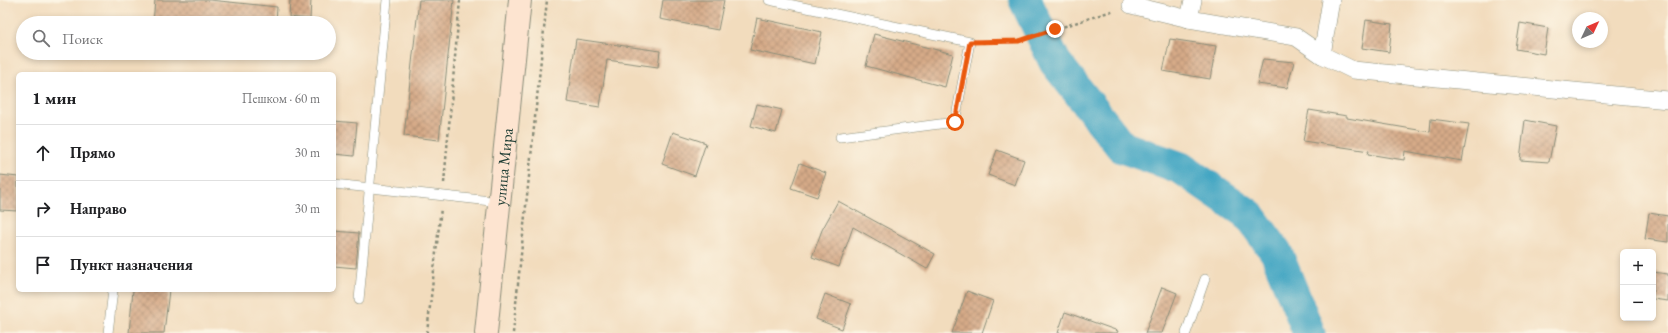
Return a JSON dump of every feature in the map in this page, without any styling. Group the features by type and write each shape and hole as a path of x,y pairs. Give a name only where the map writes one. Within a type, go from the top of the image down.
{"street":[{"name":"улица Мира","path":"486,333 520,0"},
{"path":"1189,19 1193,0"},
{"path":"1322,55 1331,0"},
{"path":"1130,5 1189,19 1296,37 1322,55 1353,70 1668,100"}],"lane":[{"path":"359,300 387,0"},
{"path":"769,0 970,42 955,122 840,137"},
{"path":"336,184 500,202"},
{"path":"1186,333 1206,279"},
{"path":"108,333 112,292"}],"path":[{"path":"427,333 442,196 460,0"},
{"path":"513,333 547,0"},
{"path":"970,42 1019,41 1130,5"}],"building":[{"path":"155,0 210,0 277,7 276,16 154,16"},
{"path":"290,0 311,0 310,16 289,16"},
{"path":"419,0 454,0 439,140 404,136"},
{"path":"663,0 724,0 718,30 660,19"},
{"path":"757,18 822,32 815,64 750,50"},
{"path":"1366,20 1392,24 1389,52 1362,48"},
{"path":"1520,23 1548,28 1544,54 1516,49"},
{"path":"874,34 953,54 945,87 866,66"},
{"path":"576,39 660,51 658,67 607,60 600,107 567,102"},
{"path":"1170,39 1216,46 1210,79 1163,71"},
{"path":"1263,59 1294,62 1287,88 1257,84"},
{"path":"757,104 782,110 776,133 751,126"},
{"path":"1309,110 1430,132 1431,119 1469,124 1462,161 1405,151 1404,160 1368,154 1369,151 1303,141"},
{"path":"1525,120 1556,126 1549,162 1520,160"},
{"path":"336,121 357,123 354,156 336,154"},
{"path":"673,132 706,143 695,176 662,164"},
{"path":"997,150 1024,160 1015,185 988,175"},
{"path":"800,163 826,173 817,197 791,188"},
{"path":"0,175 16,177 16,211 0,210"},
{"path":"838,201 935,254 927,269 853,227 839,267 812,257 822,230"},
{"path":"1649,213 1668,216 1668,242 1645,239"},
{"path":"336,231 359,233 356,268 336,266"},
{"path":"1656,272 1668,274 1668,301 1656,299"},
{"path":"1162,287 1177,293 1162,333 1145,333"},
{"path":"967,291 993,301 982,333 952,333"},
{"path":"133,292 169,292 164,333 129,333"},
{"path":"825,294 851,304 842,329 816,319"},
{"path":"1065,312 1118,331 1117,333 1058,333"}],"waterway":[{"path":"1025,0 1055,62 1122,147 1181,168 1248,214 1276,252 1309,333"}],"route":[{"path":"955,122 970,42 1019,41 1055,29"}]}
